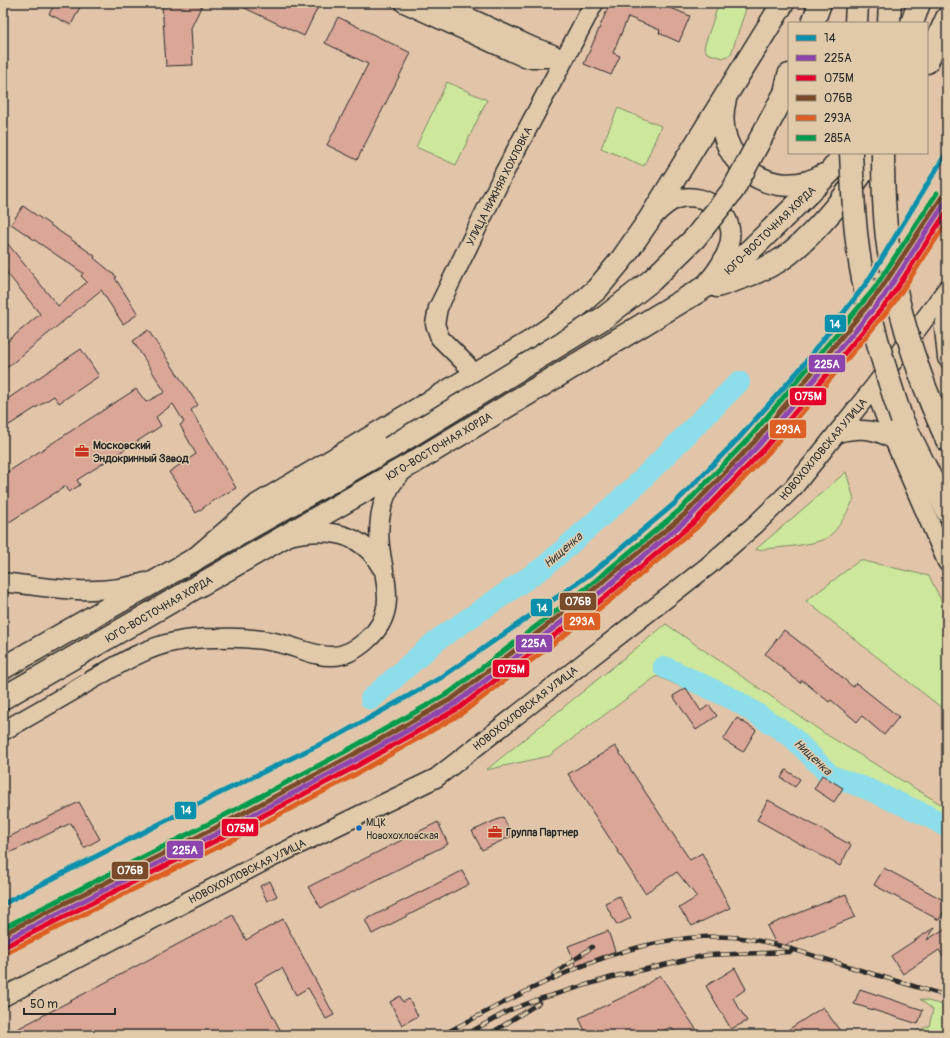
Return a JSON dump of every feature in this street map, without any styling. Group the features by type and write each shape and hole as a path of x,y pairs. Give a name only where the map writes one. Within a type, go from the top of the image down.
{"main road":[{"path":"193,561 258,505 532,341 563,320 597,289 622,259 649,220 783,3"},
{"path":"800,22 803,3"},
{"path":"813,22 820,3"},
{"path":"856,22 857,3"},
{"path":"889,22 890,3"},
{"path":"912,22 919,3"},
{"path":"928,60 947,18"},
{"path":"3,668 390,448 605,317 652,280 695,238 733,190 788,84"},
{"path":"728,90 722,110 722,126 726,143 741,166 768,182 782,185 795,185 815,181 831,171"},
{"name":"ЮГО-ВОСТОЧНАЯ ХОРДА","path":"3,698 411,464 697,292 730,270 831,171 844,154"},
{"path":"851,154 854,209 860,267 872,322 887,378 902,420 947,511"},
{"path":"697,292 746,277 778,261 806,238 830,213 866,169 874,154"},
{"path":"883,154 885,212 890,259 900,311 916,364 947,440"}],"street":[{"path":"404,3 526,58 565,58"},
{"path":"438,3 531,46 565,58"},
{"name":"УЛИЦА НИЖНЯЯ ХОХЛОВКА","path":"467,365 440,338 435,324 438,308 504,173 594,3"},
{"path":"649,220 666,205 677,199 687,198 708,201 718,208 724,216 730,227 728,243 716,272 697,292"},
{"name":"НОВОХОХЛОВСКАЯ УЛИЦА","path":"3,997 276,856 436,778 708,566 756,524 793,488 874,387 947,289"},
{"path":"947,310 944,328 947,358"},
{"path":"874,387 894,440 947,562"},
{"path":"837,433 866,430 881,432 894,440"},
{"path":"3,731 142,652 174,642 202,638 242,637 276,642 319,656 330,656 351,651 369,639 382,622 388,601 380,546 382,510 390,486 397,476 411,464"},
{"path":"284,538 303,533 333,532 353,538 363,544 378,560 386,579"},
{"path":"3,582 68,590 94,591 131,586 169,575"}],"green space":[{"path":"719,3 748,3 731,54 723,58 707,53 704,47"},
{"path":"447,82 487,100 456,165 416,147"},
{"path":"618,108 661,126 644,166 601,148"},
{"path":"846,472 854,499 840,524 828,537 814,543 804,545 755,550"},
{"path":"860,560 929,576 947,612 947,712 806,601"},
{"path":"666,624 824,733 947,808 947,837 727,707 657,676 549,756 486,770"},
{"path":"920,999 947,1006 947,1035 907,1035 929,1026 933,1010"}],"building":[{"path":"55,3 82,3 71,25 49,14"},
{"path":"162,3 203,3 191,28 193,65 166,66"},
{"path":"234,3 310,3 318,7 304,36"},
{"path":"610,3 659,3 690,16 679,42 659,33 660,30 628,17 613,53 620,56 611,75 584,64"},
{"path":"338,17 411,53 357,160 327,145 368,64 325,43"},
{"path":"23,206 95,256 94,258 117,277 115,278 138,314 123,324 101,290 3,371 3,345 40,314 3,268 3,238 58,306 87,282 81,276 83,273 11,224"},
{"name":"Московский Эндокринный Завод","path":"148,330 198,405 191,410 236,488 211,502 196,513 169,472 196,454 180,425 184,422 173,404 156,417 161,426 77,480 80,485 69,492 66,486 3,526 3,475 136,389 146,402 165,392 133,341"},
{"path":"81,349 99,376 59,403 54,396 3,429 3,402"},
{"path":"784,630 819,657 853,687 856,683 899,717 884,735 862,716 857,722 831,700 829,702 802,680 800,683 765,654"},
{"path":"686,688 701,711 709,705 717,716 696,730 673,696"},
{"path":"737,718 756,730 743,752 723,740"},
{"path":"615,746 690,860 702,853 730,908 692,926 679,908 697,897 677,872 645,893 568,774"},
{"path":"786,770 800,779 795,787 781,778"},
{"path":"822,775 843,788 834,802 814,789"},
{"path":"768,800 851,845 840,866 757,820"},
{"path":"79,802 100,839 84,848 71,823 3,856 3,840"},
{"path":"503,817 512,836 482,850 472,831"},
{"path":"438,822 448,844 321,908 308,887"},
{"path":"884,868 947,902 947,906 939,920 874,885"},
{"path":"462,871 469,884 372,934 365,920"},
{"path":"270,881 277,896 267,901 260,886"},
{"path":"846,894 855,917 778,948 767,926"},
{"path":"619,896 631,918 617,925 605,903"},
{"path":"233,915 246,940 283,919 334,1015 326,1019 308,988 296,995 282,968 255,983 283,1035 6,1035"},
{"path":"935,927 927,940 947,927 947,962 939,950 903,974 891,956"},
{"path":"608,931 615,951 576,966 568,946"},
{"path":"735,968 746,989 733,998 747,1021 731,1029 706,986"},
{"path":"660,975 700,1035 676,1035 671,1027 654,1035 587,1035 579,1018 644,987"},
{"path":"860,989 923,1010 918,1024 854,1004"},
{"path":"400,996 403,1002 409,999 418,1016 402,1025 390,1002"},
{"path":"823,1007 843,1035 780,1035"}],"waterway":[{"name":"Нищенка","path":"371,699 436,641 544,567 632,489 739,382"},
{"name":"Нищенка","path":"664,667 735,700 791,736 831,776 865,788 928,816 947,827"}],"railway":[{"path":"442,1035 510,999 581,966 618,953 655,943 693,938 731,937 767,942 947,996"},
{"path":"553,975 592,947"},
{"path":"465,1035 508,1011 536,1000 616,976 707,955 791,952"},
{"path":"488,1035 539,1003"}],"transit line":[{"name":"14","path":"3,904 218,794 341,734 442,677 593,572 674,504 739,438 801,368 868,281 947,152"},
{"name":"285А","path":"3,928 212,822 346,751 449,693 594,582 681,509 751,436 874,289 937,193"},
{"name":"076В","path":"3,934 215,828 349,757 453,698 598,586 685,514 756,440 879,292 942,197"},
{"name":"225А","path":"3,941 218,833 352,762 456,703 602,591 689,518 760,444 884,296 947,200"},
{"name":"075М","path":"6,946 221,838 355,767 459,708 606,596 693,523 765,448 889,300 947,211"},
{"name":"293А","path":"8,952 224,844 358,773 462,713 609,601 697,527 769,452 893,304 947,222"}],"place":[{"name":"Московский Эндокринный Завод","path":"82,451"},
{"name":"МЦК Новохохловская","path":"359,828"},
{"name":"Группа Партнер","path":"495,832"}]}
